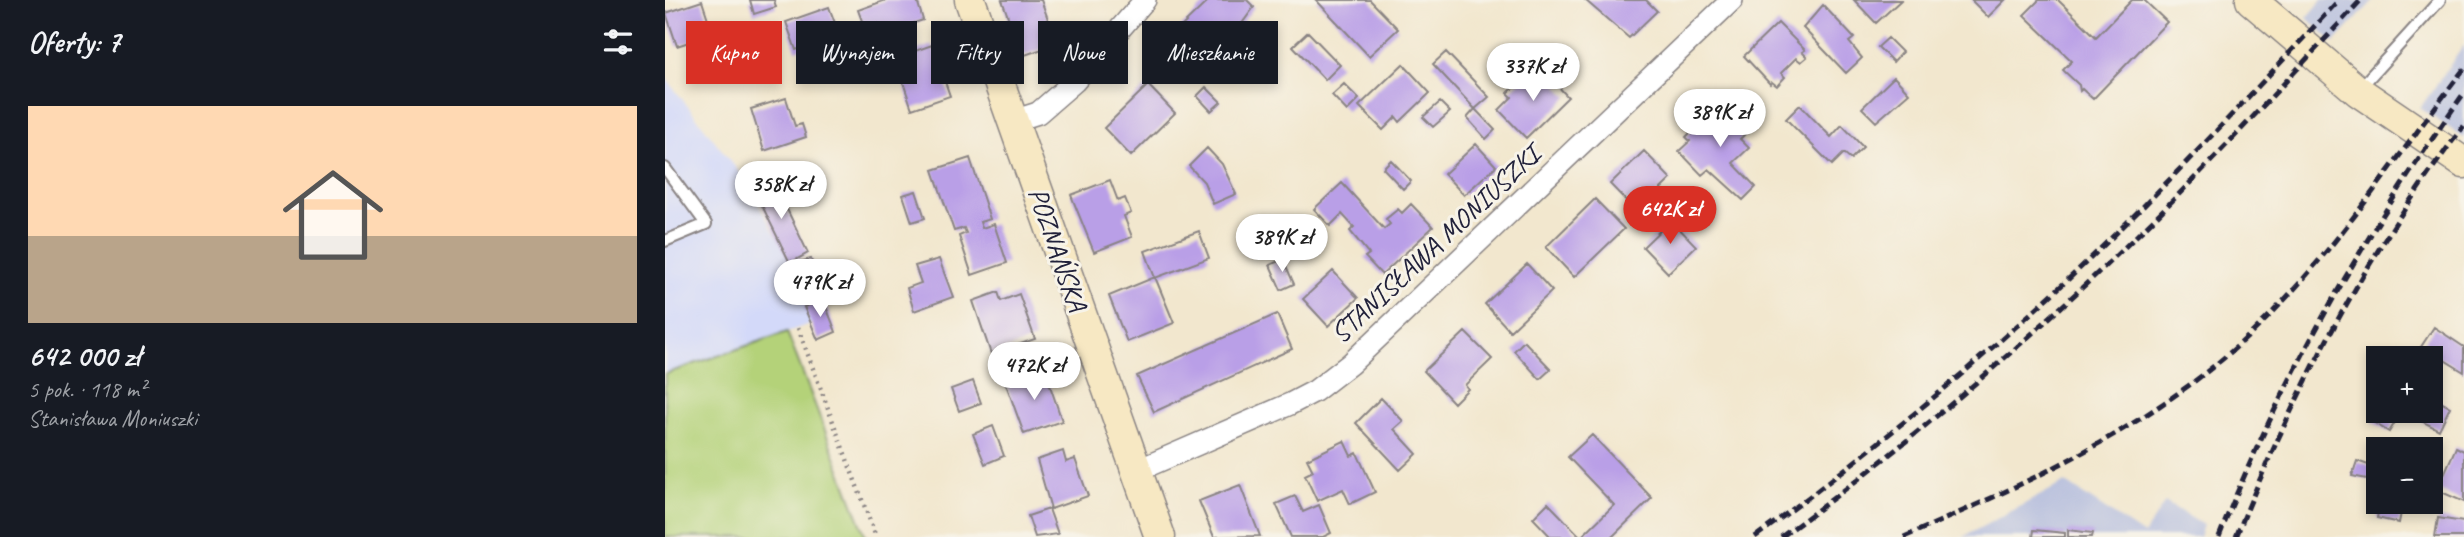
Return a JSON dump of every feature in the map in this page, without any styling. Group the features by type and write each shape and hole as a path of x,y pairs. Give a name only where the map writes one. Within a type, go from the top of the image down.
{"street":[{"name":"POZNAŃSKA","path":"971,0 1160,537"},
{"path":"1013,121 1038,113 1075,81 1145,0"},
{"name":"STANISŁAWA MONIUSZKI","path":"1136,471 1290,404 1315,391 1350,364 1733,0"},
{"path":"2251,0 2358,91 2464,163"}],"lane":[{"path":"2358,91 2440,0"},
{"path":"665,168 706,224 665,241"}],"path":[{"path":"798,328 876,537"}],"shaded area":[{"path":"2322,0 2374,0 2334,43 2307,18"},
{"path":"2464,45 2464,138 2420,108"},
{"path":"665,77 743,177 787,255 813,323 665,374"},
{"path":"2065,482 2144,535 2165,502 2203,525 2199,537 1963,537"}],"green space":[{"path":"787,332 866,537 665,537 665,374"}],"building":[{"path":"750,0 774,0 776,7 754,14"},
{"path":"886,0 917,0 923,20 862,21 858,10"},
{"path":"1002,0 1041,0 1049,21 1038,21 1038,51 1024,55 1024,21 1010,21"},
{"path":"1209,0 1247,0 1254,7 1244,21 1187,21"},
{"path":"1316,0 1370,0 1398,29 1369,56"},
{"path":"1585,0 1646,0 1657,11 1629,38"},
{"path":"1854,0 1901,0 1876,23"},
{"path":"1971,0 2005,0 1988,17"},
{"path":"2039,0 2058,0 2096,37 2132,0 2144,0 2167,22 2093,99 2082,89 2080,91 2079,85 2063,70 2072,61 2024,15"},
{"path":"702,1 709,21 686,21 686,43 677,46 666,13"},
{"path":"1823,5 1854,38 1849,42 1862,58 1846,73 1803,28"},
{"path":"829,7 834,21 796,21 796,50 786,22"},
{"path":"1778,23 1805,50 1802,52 1807,57 1801,62 1796,58 1781,73 1785,77 1777,86 1772,82 1770,84 1744,56"},
{"path":"1308,32 1340,65 1325,80 1293,46"},
{"path":"1888,38 1902,52 1893,62 1878,47"},
{"path":"931,45 931,84 946,84 950,96 912,109 904,84 917,84 917,50"},
{"path":"1446,52 1489,97 1475,109 1433,64"},
{"path":"1403,64 1430,93 1400,122 1396,117 1383,130 1359,106"},
{"path":"1542,69 1568,97 1526,138 1499,110 1512,97 1508,93 1524,78 1528,82"},
{"path":"1894,77 1909,93 1876,122 1862,108"},
{"path":"1344,84 1359,99 1347,111 1332,95"},
{"path":"1148,85 1175,113 1131,156 1104,128"},
{"path":"1206,87 1221,102 1211,111 1197,96"},
{"path":"786,98 795,126 802,124 806,137 764,151 751,109"},
{"path":"1440,102 1450,112 1433,127 1423,117"},
{"path":"1727,103 1750,129 1740,139 1749,148 1733,163 1756,187 1743,200 1709,169 1702,175 1679,151 1690,141 1686,137 1710,113 1713,117"},
{"path":"1800,105 1831,137 1842,125 1863,147 1851,159 1844,153 1832,165 1786,119"},
{"path":"1475,109 1495,130 1486,139 1467,118"},
{"path":"1476,144 1496,166 1464,195 1444,174"},
{"path":"1207,148 1222,164 1236,194 1213,204 1204,182 1189,166"},
{"path":"1644,151 1671,179 1637,212 1610,184"},
{"path":"970,158 990,219 980,222 982,228 994,224 1007,263 972,275 959,236 966,233 964,228 954,231 933,170"},
{"path":"1391,160 1411,181 1403,189 1383,168"},
{"path":"773,180 808,253 790,263 753,187"},
{"path":"1110,180 1118,201 1125,198 1131,213 1124,216 1132,237 1094,252 1071,195"},
{"path":"1342,183 1384,229 1390,224 1386,219 1398,209 1402,213 1411,204 1433,227 1382,275 1365,257 1369,254 1350,231 1354,227 1342,214 1330,226 1314,209"},
{"path":"916,191 925,218 912,222 903,195"},
{"path":"1595,199 1624,229 1574,277 1546,247"},
{"path":"1671,220 1696,246 1668,273 1643,247"},
{"path":"1199,231 1209,258 1155,278 1145,251"},
{"path":"811,259 821,293 803,298 792,264"},
{"path":"939,259 953,297 914,311 907,288 921,283 915,266"},
{"path":"1283,259 1294,284 1281,290 1270,265"},
{"path":"1527,264 1552,291 1510,331 1485,304"},
{"path":"1333,271 1358,298 1328,326 1303,299"},
{"path":"1155,277 1174,323 1127,342 1109,296"},
{"path":"998,292 1001,301 1019,294 1035,339 991,354 973,301"},
{"path":"823,299 836,332 818,340 804,307"},
{"path":"1277,314 1292,349 1154,412 1137,376"},
{"path":"2434,327 2464,347 2464,372 2443,359 2443,346 2422,346"},
{"path":"1465,332 1492,359 1465,385 1468,389 1454,403 1424,371"},
{"path":"1524,341 1551,369 1540,379 1514,351"},
{"path":"1045,371 1062,421 1024,434 1006,384"},
{"path":"973,381 981,403 959,411 951,389"},
{"path":"1381,398 1403,421 1394,429 1417,454 1400,470 1356,423"},
{"path":"2443,403 2450,407 2443,422"},
{"path":"2375,423 2395,423 2389,432"},
{"path":"2425,423 2442,423 2439,430"},
{"path":"993,426 1004,456 985,464 973,434"},
{"path":"1592,435 1652,498 1612,537 1581,537 1614,505 1568,457"},
{"path":"1344,441 1351,456 1357,453 1375,492 1350,504 1343,489 1317,501 1305,475 1313,471 1307,459"},
{"path":"2456,447 2464,451 2464,502 2443,493 2443,476"},
{"path":"1063,451 1066,462 1075,459 1088,496 1051,509 1037,460"},
{"path":"2357,461 2366,464 2366,479 2352,476"},
{"path":"1240,485 1260,536 1214,537 1199,501"},
{"path":"1295,496 1303,512 1319,505 1331,533 1323,537 1291,537 1276,504"},
{"path":"1548,503 1581,537 1551,537 1533,518"},
{"path":"1049,509 1058,534 1035,537 1028,516"},
{"path":"2378,514 2401,514 2399,523 2377,518"},
{"path":"2438,518 2464,522 2464,537 2435,537"},
{"path":"2034,530 2065,533 2065,537 2033,537"},
{"path":"2068,530 2093,533 2092,537 2068,537"}],"railway":[{"path":"1755,537 1912,416 2062,285 2168,181 2339,0"},
{"path":"1781,537 1915,434 2002,361 2085,285 2216,156 2361,0"},
{"path":"1904,537 2002,493 2098,444 2189,386 2231,352 2270,315 2322,257 2464,69"},
{"path":"2219,537 2270,421 2328,308 2393,199 2464,93"},
{"path":"2236,537 2283,429 2336,324 2396,222 2464,126"}]}
